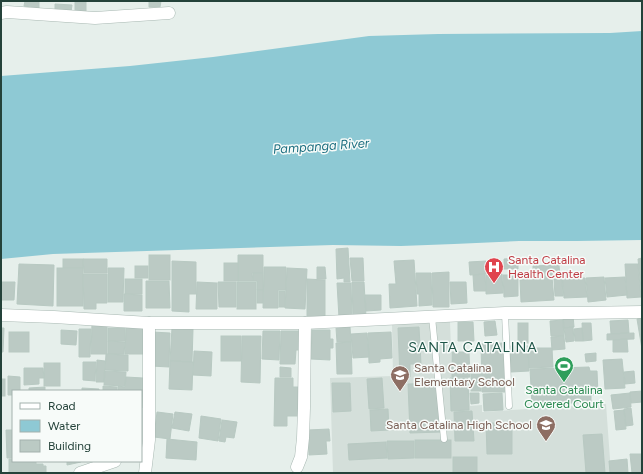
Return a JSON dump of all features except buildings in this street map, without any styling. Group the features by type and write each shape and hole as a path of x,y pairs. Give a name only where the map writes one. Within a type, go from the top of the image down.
{"street":[{"path":"1,13 7,12 95,18 169,13"},
{"path":"1,315 149,323 305,324 506,312 642,312"},
{"path":"145,473 144,453 149,440 149,323"},
{"path":"297,467 301,457 303,430 305,324"},
{"path":"80,473 112,462"}],"lane":[{"path":"506,312 508,406"},
{"path":"432,317 444,439"}],"shaded area":[{"name":"Santa Catalina Elementary School","path":"450,322 452,377 469,377 470,406 482,405 482,412 606,404 611,473 333,473 330,378 393,376 392,324"}],"water":[{"name":"Pampanga River","path":"642,31 642,240 519,241 401,246 333,245 53,254 1,259 1,76 130,66 213,57 369,36 610,33"}],"place":[{"name":"Santa Catalina Health Center","path":"494,284"},
{"name":"Santa Catalina Covered Court","path":"564,383"},
{"name":"Santa Catalina Elementary School","path":"400,392"},
{"name":"Santa Catalina High School","path":"546,442"}],"district":[{"name":"SANTA CATALINA","path":"473,347"}]}
